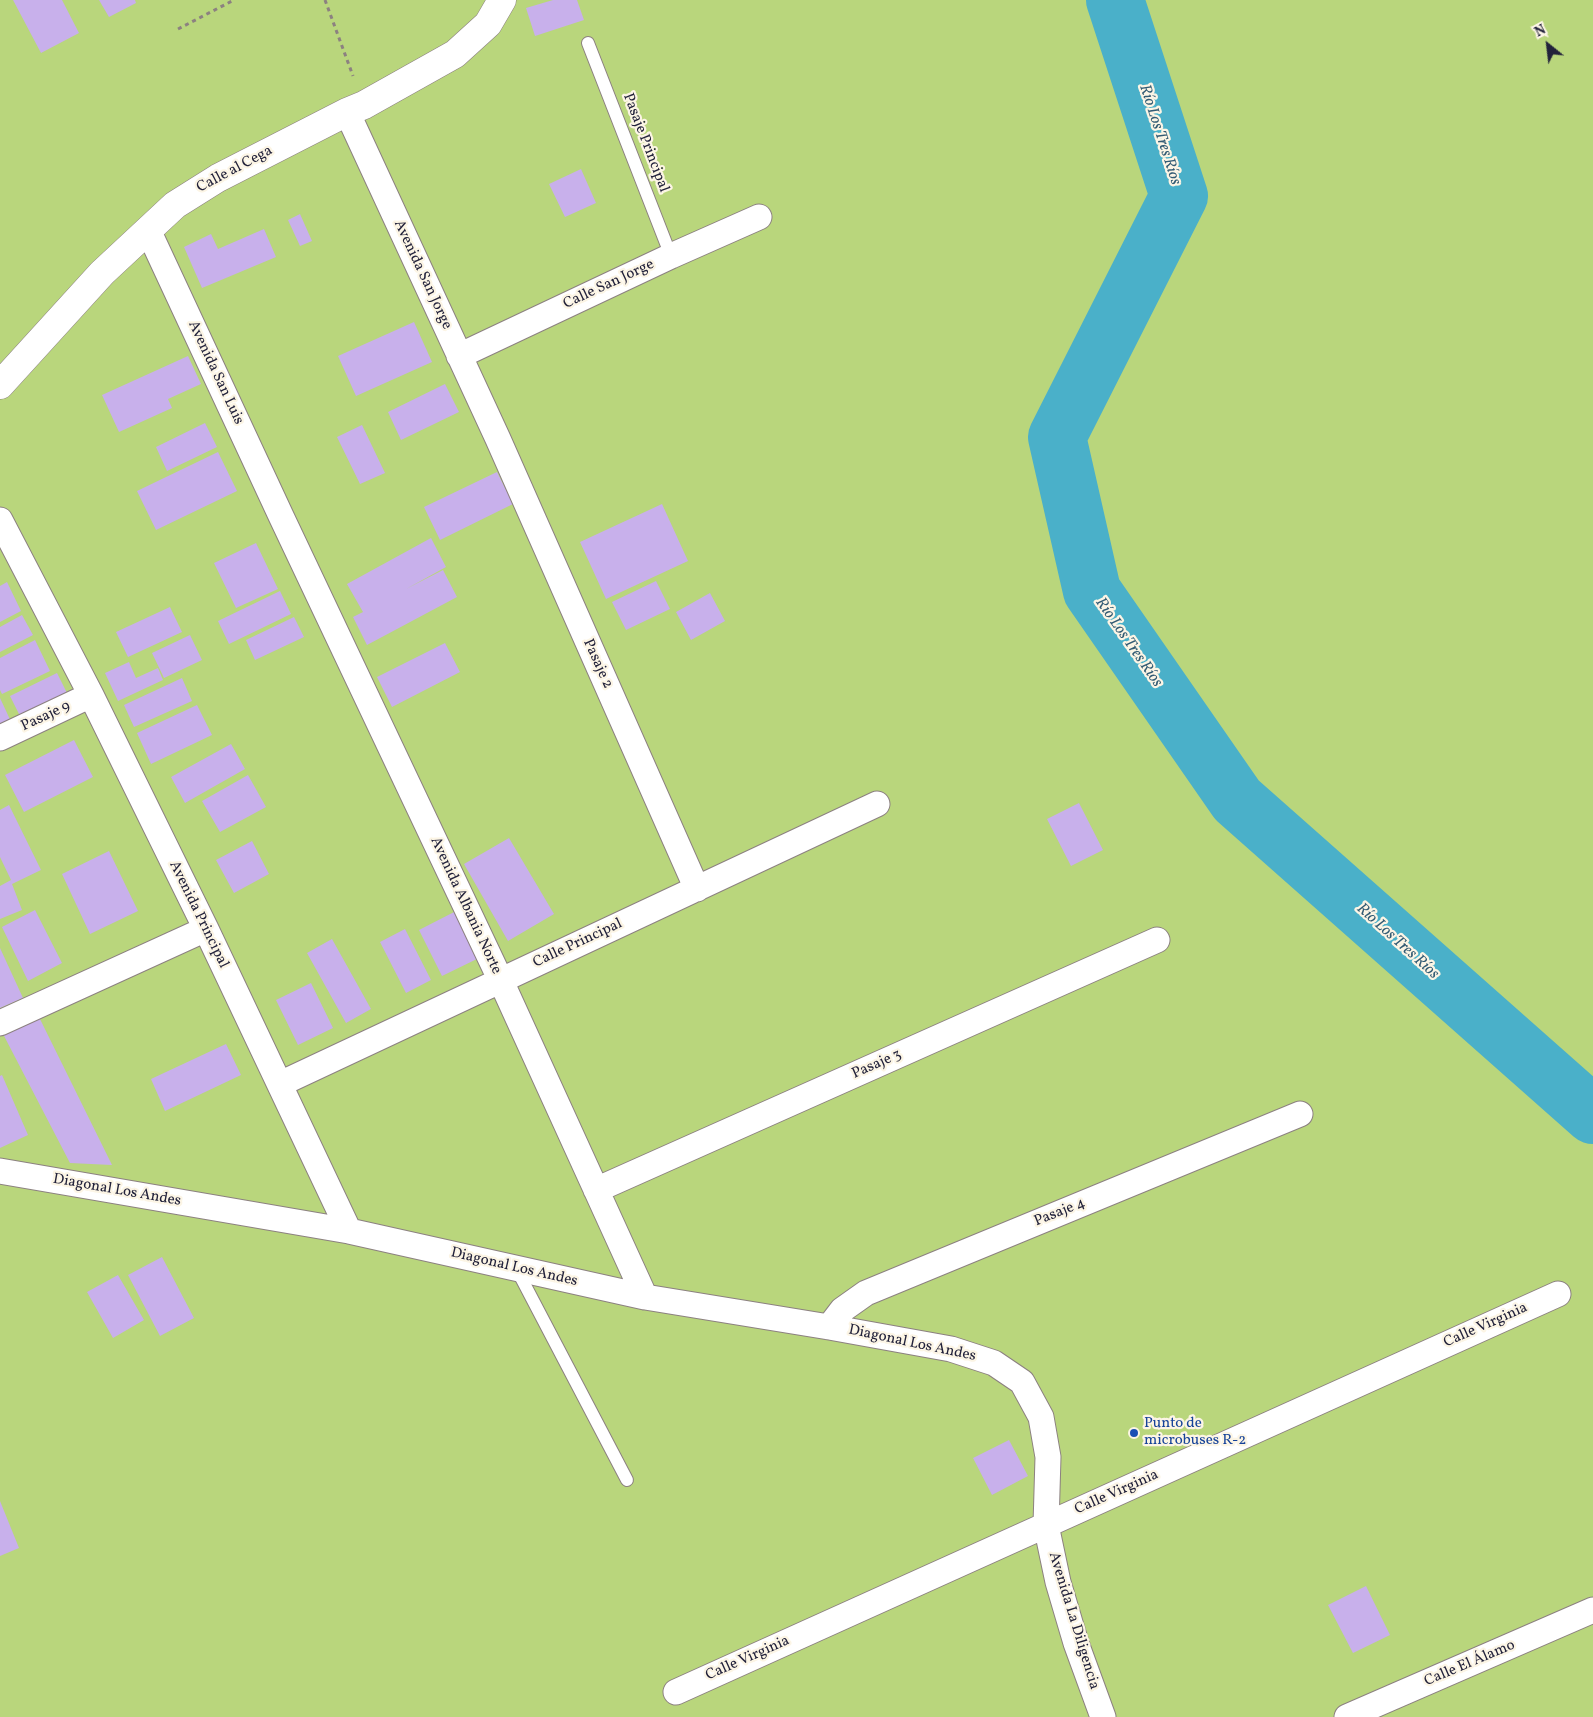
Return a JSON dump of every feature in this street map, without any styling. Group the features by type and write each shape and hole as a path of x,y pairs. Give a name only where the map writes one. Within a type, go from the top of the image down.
{"street":[{"name":"Calle al Cega","path":"0,385 102,273 175,205 218,178 356,108 455,54 488,24 502,0"},
{"name":"Avenida San Jorge","path":"356,108 460,356 498,439"},
{"name":"Calle San Jorge","path":"460,356 672,256 760,217"},
{"name":"Avenida San Luis","path":"148,230 281,516"},
{"name":"Pasaje 2","path":"498,439 697,889"},
{"name":"Avenida Albania Norte","path":"281,516 501,981 646,1297"},
{"name":"Avenida Principal","path":"0,520 91,695 206,929 349,1231"},
{"name":"Pasaje 9","path":"0,738 91,695"},
{"name":"Calle Principal","path":"280,1084 877,804"},
{"path":"0,1024 206,929"},
{"name":"Pasaje 3","path":"596,1190 1158,940"},
{"name":"Pasaje 4","path":"829,1327 842,1310 866,1293 1300,1114"},
{"name":"Diagonal Los Andes","path":"0,1171 349,1231 646,1297 951,1349 994,1362 1022,1382"},
{"name":"Calle Virginia","path":"676,1692 1558,1294"},
{"name":"Avenida La Diligencia","path":"1022,1382 1041,1417 1048,1457 1046,1525 1058,1582 1068,1617 1103,1717"},
{"name":"Calle El Álamo","path":"1347,1717 1593,1610"}],"lane":[{"name":"Pasaje Principal","path":"588,43 672,256"},
{"path":"516,1268 627,1480"}],"path":[{"path":"178,28 234,0"},
{"path":"325,0 356,108"}],"green space":[{"path":"0,0 1593,0 1593,1717 0,1717"}],"building":[{"path":"13,0 62,0 79,33 41,53"},
{"path":"99,0 135,0 136,3 109,17"},
{"path":"553,0 577,0 584,20 535,36 526,8"},
{"path":"581,169 596,203 565,217 549,184"},
{"path":"300,214 312,241 300,246 288,220"},
{"path":"264,229 276,257 202,288 184,247 211,234 218,249"},
{"path":"414,322 432,362 356,396 338,356"},
{"path":"188,356 201,384 168,399 172,408 119,432 102,395"},
{"path":"445,384 459,412 401,440 388,412"},
{"path":"205,423 217,447 167,471 156,447"},
{"path":"362,425 385,473 360,484 337,437"},
{"path":"218,452 237,491 156,530 137,491"},
{"path":"497,472 513,504 440,540 424,507"},
{"path":"662,504 688,561 606,599 580,542"},
{"path":"431,538 446,567 406,589 443,570 457,597 367,645 353,617 363,612 347,584"},
{"path":"256,543 278,589 236,608 214,563"},
{"path":"656,581 670,609 626,630 612,602"},
{"path":"7,582 21,611 0,622 0,586"},
{"path":"280,591 291,614 229,644 218,621"},
{"path":"710,593 725,621 691,640 676,612"},
{"path":"170,607 182,632 128,657 116,632"},
{"path":"22,615 33,635 0,652 0,627"},
{"path":"294,617 304,637 255,660 246,640"},
{"path":"190,635 202,660 164,678 152,653"},
{"path":"35,640 50,671 2,694 0,690 0,658"},
{"path":"445,643 460,672 392,707 377,677"},
{"path":"129,662 136,678 158,668 163,680 118,701 105,673"},
{"path":"57,673 70,699 23,722 10,696"},
{"path":"182,678 192,701 134,727 124,705"},
{"path":"0,698 14,728 0,734"},
{"path":"197,705 212,735 151,764 137,733"},
{"path":"74,740 93,777 24,812 5,775"},
{"path":"231,744 245,769 185,803 171,777"},
{"path":"248,775 266,807 220,832 202,801"},
{"path":"1079,803 1103,850 1071,866 1047,819"},
{"path":"9,805 41,870 12,884 22,910 0,919 0,886 11,880 0,857 0,810"},
{"path":"509,838 554,914 508,941 464,864"},
{"path":"252,841 269,874 234,893 216,860"},
{"path":"109,851 138,911 90,934 62,874"},
{"path":"35,910 62,963 28,981 2,927"},
{"path":"458,910 481,957 442,976 419,930"},
{"path":"405,929 431,980 406,993 380,942"},
{"path":"332,939 371,1009 346,1023 307,953"},
{"path":"0,948 23,998 0,1008"},
{"path":"311,983 333,1028 298,1045 276,1000"},
{"path":"38,1015 112,1165 70,1163 2,1032"},
{"path":"226,1044 241,1075 165,1111 151,1079"},
{"path":"2,1075 28,1135 0,1148 0,1076"},
{"path":"162,1257 194,1318 160,1336 128,1275"},
{"path":"118,1275 144,1320 113,1338 87,1292"},
{"path":"1009,1440 1028,1476 992,1495 973,1458"},
{"path":"0,1501 19,1548 0,1556"},
{"path":"1366,1586 1390,1635 1353,1653 1328,1605"}],"waterway":[{"name":"Río Los Tres Ríos","path":"1115,0 1179,196 1057,437 1092,591 1237,800 1593,1115"}],"place":[{"name":"Punto de microbuses R-2","path":"1134,1433"}]}
